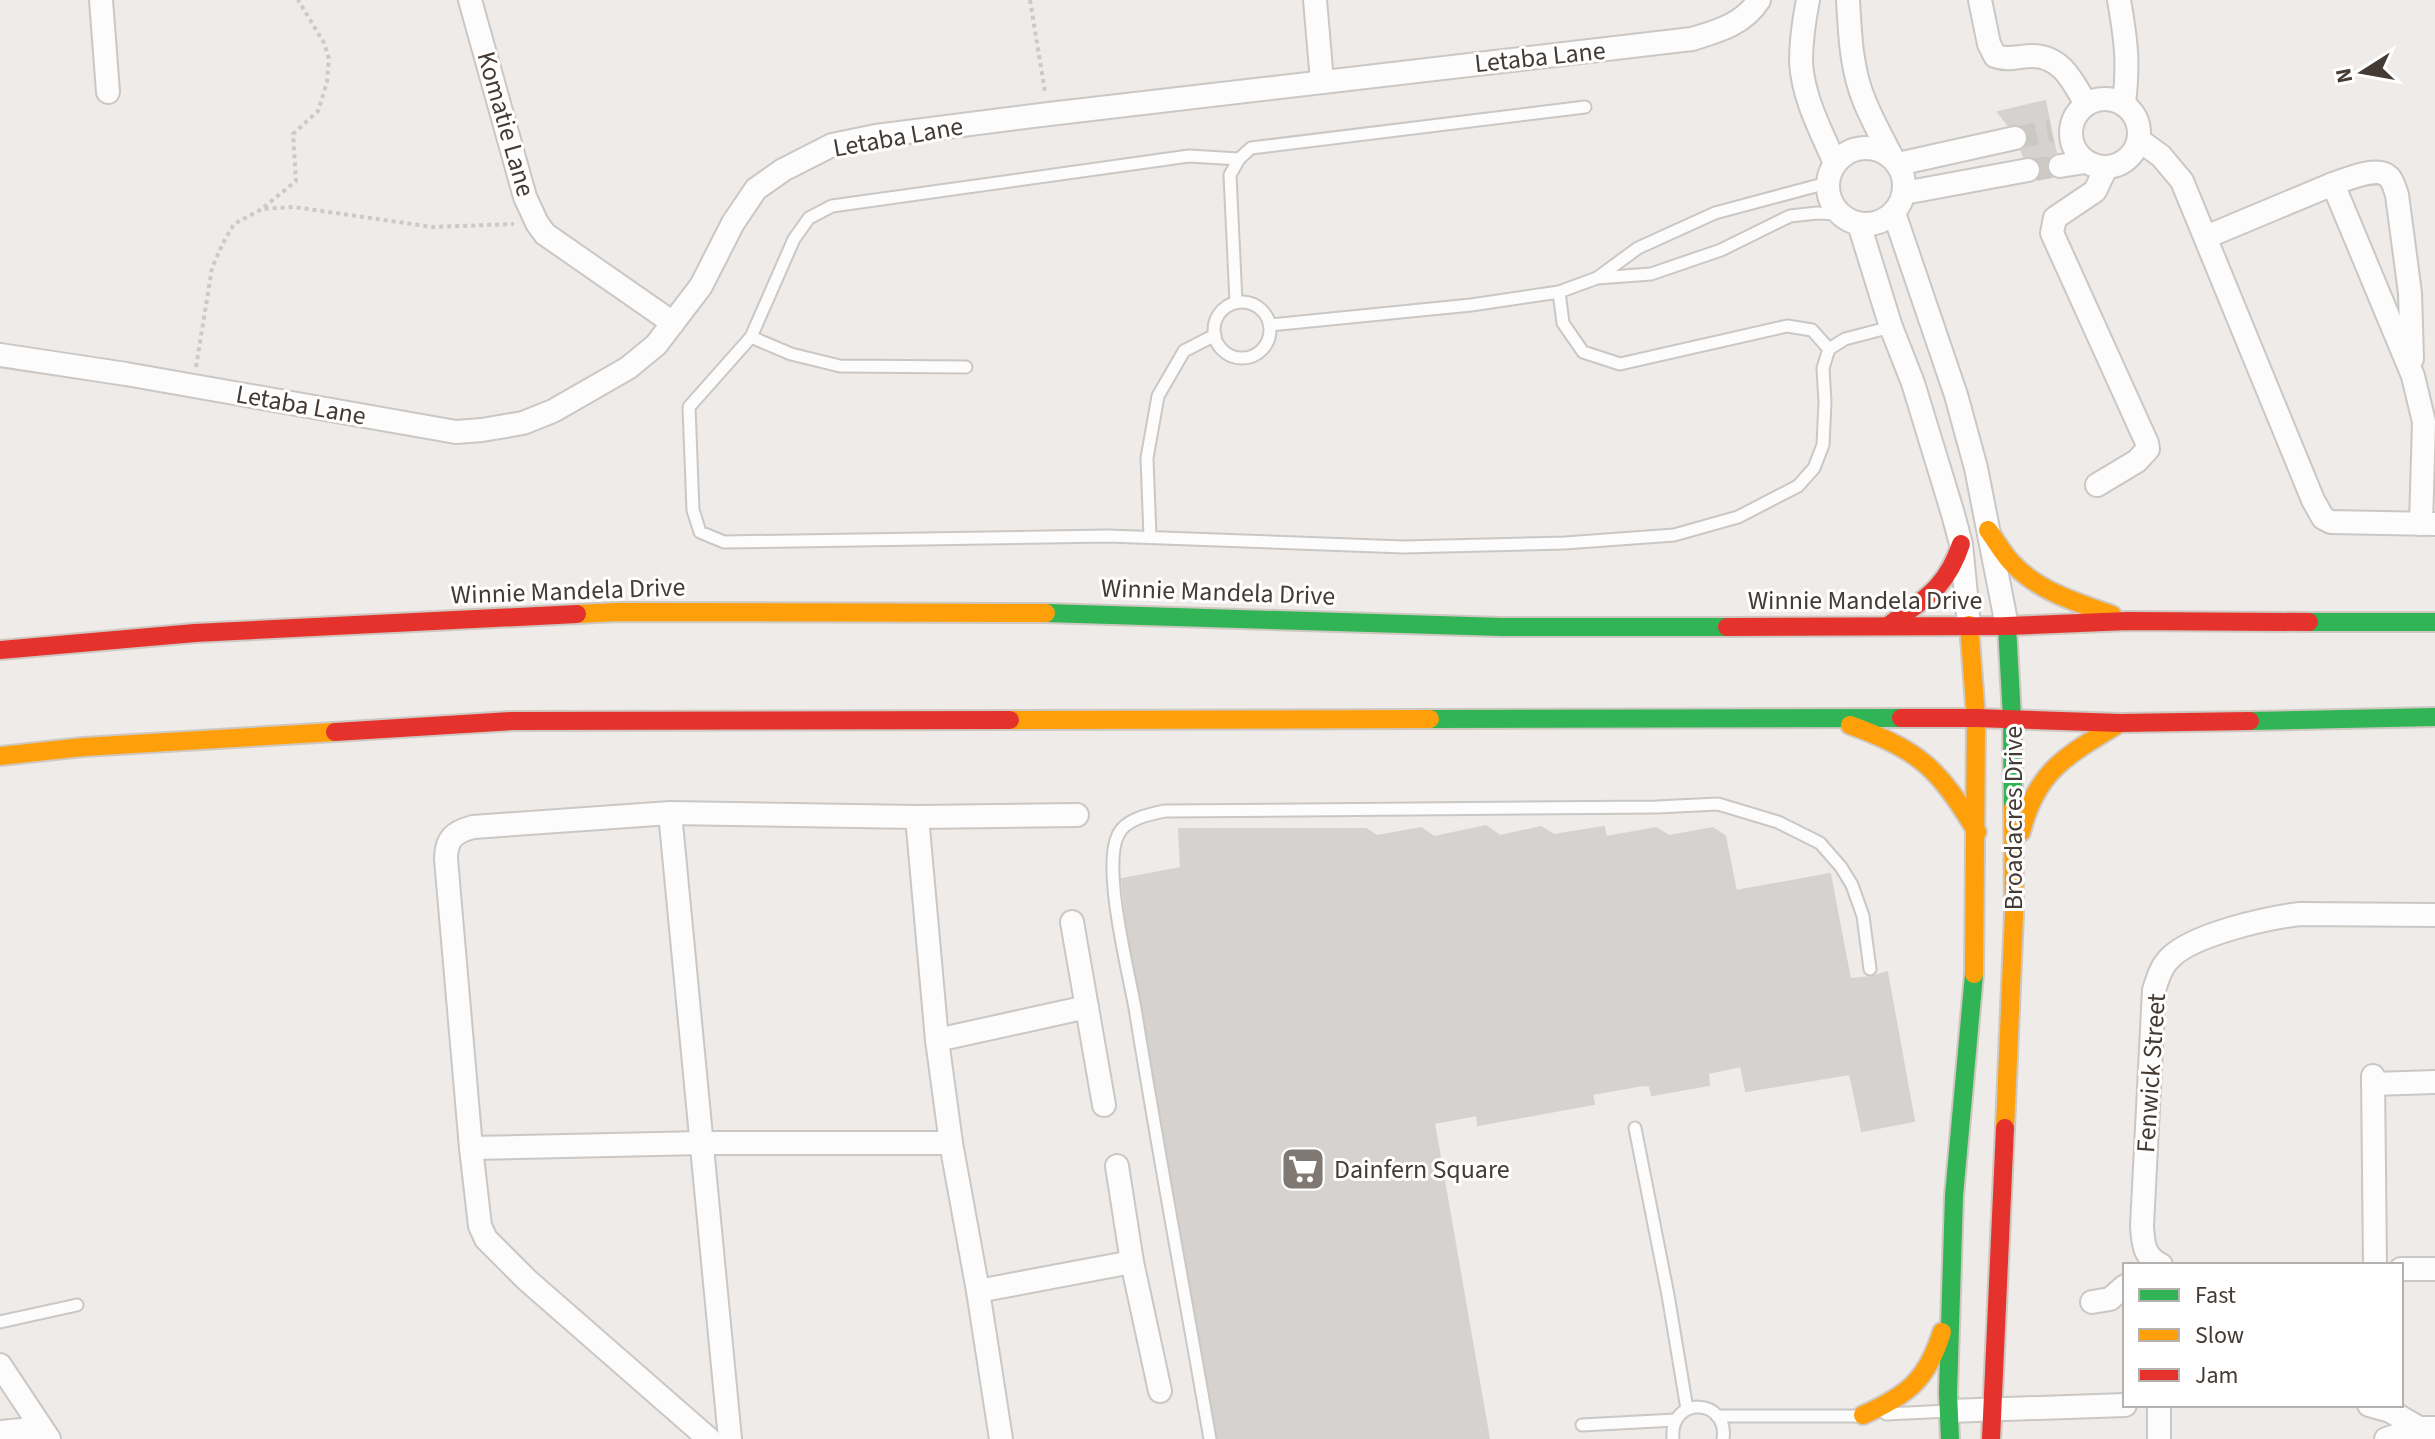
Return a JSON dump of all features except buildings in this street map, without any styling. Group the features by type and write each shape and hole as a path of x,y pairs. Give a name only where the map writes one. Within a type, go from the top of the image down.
{"main road":[{"path":"1988,530 2019,571 2043,587 2066,599 2128,621"},
{"path":"1888,626 1941,582 1952,569 1961,544"},
{"name":"Winnie Mandela Drive","path":"0,650 195,633 617,612 1039,613 1502,627 2007,626 2128,621 2435,622"},
{"name":"Broadacres Drive","path":"1950,1439 1954,1196 1974,993 1976,718 1969,625"},
{"name":"Broadacres Drive","path":"1991,1439 2014,914 2012,718 2007,626"},
{"path":"0,756 83,747 512,721 2012,718 2120,723 2435,717"},
{"path":"1833,719 1911,751 1935,770 1977,832"},
{"path":"2014,856 2029,804 2039,784 2059,764 2120,723"},
{"path":"1863,1415 1896,1401 1923,1376 1936,1353 1950,1299"}],"street":[{"path":"101,0 108,92"},
{"name":"Komatie Lane","path":"470,0 525,197 537,223 545,234 673,323"},
{"path":"1315,0 1322,81"},
{"name":"Letaba Lane","path":"0,355 456,432 523,423 553,411 628,368 656,345 701,286 733,223 756,189 783,170 832,145 1049,114 1692,39 1739,22 1759,0"},
{"path":"1808,0 1801,62 1804,83 1831,173 1828,195 1849,219 1878,223 1899,203 1980,178 2028,170"},
{"path":"1848,0 1856,74 1863,98 1904,183 1899,203"},
{"path":"1980,0 1989,44 1995,56 2002,59 2032,56 2051,59 2065,70 2086,104"},
{"path":"2119,0 2128,52 2124,104"},
{"path":"2060,166 2118,165 2135,151 2139,140 2137,120 2124,104 2105,98 2086,104 2061,129 2073,146 2096,165"},
{"path":"1831,173 1844,154 1856,149 1881,151 1895,161 2015,138"},
{"path":"2139,140 2171,165 2182,181 2323,518 2331,522 2428,524 2424,422 2413,376 2333,184"},
{"path":"1972,147 1980,178"},
{"path":"2096,165 2095,191 2055,218 2052,233 2148,449 2137,461 2097,485"},
{"path":"2206,237 2333,184 2365,173 2383,172 2393,183 2397,195 2410,293 2413,376"},
{"name":"Broadacres Drive","path":"1899,203 1976,468 2007,626"},
{"name":"Broadacres Drive","path":"1849,219 1917,396 1961,544 1969,625"},
{"path":"670,813 730,1439"},
{"path":"709,1439 527,1280 486,1239 480,1226 446,859 446,847 451,836 473,827 670,813 917,817 1077,815"},
{"path":"917,817 937,1040 951,1143 1001,1439"},
{"name":"Fenwick Street","path":"2153,1263 2143,1246 2142,1226 2154,990 2160,971 2170,958 2183,948 2211,937 2279,917 2300,914 2435,915"},
{"path":"1072,922 1104,1105"},
{"path":"937,1040 1087,1007"},
{"path":"2375,1263 2373,1080 2435,1082"},
{"path":"471,1148 702,1143 951,1143"},
{"path":"1117,1166 1132,1262 1160,1391"},
{"path":"978,1291 1132,1262"},
{"path":"2403,1269 2435,1269"},
{"path":"2092,1302 2110,1299 2123,1288"},
{"path":"0,1365 45,1433"},
{"path":"1949,1411 2123,1405"},
{"path":"2159,1407 2159,1439"},
{"path":"2376,1407 2427,1428"},
{"path":"2386,1439 2427,1428"},
{"path":"0,1432 45,1433"}],"lane":[{"path":"1236,302 1230,175 1239,159 1251,148 1585,107"},
{"path":"1239,159 1189,156 832,206 809,218 794,239 751,337 689,407 693,510 700,532 724,542 1150,537 1404,547 1565,543 1674,535 1738,517 1798,486 1814,468 1823,445 1823,368 1829,349 1845,339 1891,327"},
{"path":"1270,325 1471,305 1559,292 1597,278 1638,248 1715,213 1831,173"},
{"path":"1597,278 1651,274 1721,250 1790,216 1817,213 1849,219"},
{"path":"1559,292 1563,323 1583,352 1620,364 1787,326 1812,330 1829,349"},
{"path":"1236,302 1258,306 1270,325 1266,345 1248,357 1227,353 1219,346 1215,335 1219,314 1226,306 1236,302"},
{"path":"1150,537 1147,458 1158,396 1184,351 1215,335"},
{"path":"751,337 791,354 840,366 966,367"},
{"path":"1210,1439 1115,889 1113,851 1123,828 1147,815 1165,811 1718,804 1778,822 1820,843 1852,885 1863,916 1870,969"},
{"path":"1635,1128 1687,1409"},
{"path":"0,1322 77,1305"},
{"path":"1582,1425 1675,1420 1687,1409 1703,1408 1717,1416 1722,1424 1723,1439"},
{"path":"1717,1416 1949,1411"},
{"path":"1673,1439 1675,1420"}],"path":[{"path":"194,387 212,268 234,224 262,209 296,181 293,134 318,111 327,82 329,59 324,43 298,0"},
{"path":"1030,0 1049,114"},
{"path":"262,209 294,207 433,227 537,223"}],"tunnel":[{"path":"2015,138 2051,131"},
{"path":"2028,170 2060,166"}],"traffic: fast":[{"path":"1046,613 1502,627 1727,627"},
{"path":"2309,622 2435,622"},
{"path":"2007,626 2013,808"},
{"path":"2250,721 2435,717"},
{"path":"1430,719 1901,718"},
{"path":"1950,1439 1948,1393 1954,1196 1974,974"}],"traffic: slow":[{"path":"1988,530 2011,562 2036,583 2060,596 2112,615"},
{"path":"577,614 1046,613"},
{"path":"1969,625 1976,718 1974,974"},
{"path":"1010,720 1430,719"},
{"path":"2021,832 2036,793 2046,778 2070,755 2120,723"},
{"path":"1850,725 1894,744 1926,764 1951,792 1977,832"},
{"path":"0,756 83,747 335,732"},
{"path":"2005,1128 2014,914 2013,808"},
{"path":"1863,1415 1904,1393 1914,1384 1930,1362 1942,1332"}],"traffic: jam":[{"path":"1888,626 1941,583 1961,544"},
{"path":"0,650 195,633 577,614"},
{"path":"1727,627 2007,626 2128,621 2309,622"},
{"path":"1901,718 2120,723 2250,721"},
{"path":"335,732 512,721 1010,720"},
{"path":"1991,1439 2005,1128"}],"place":[{"name":"Dainfern Square","path":"1303,1169"}]}
